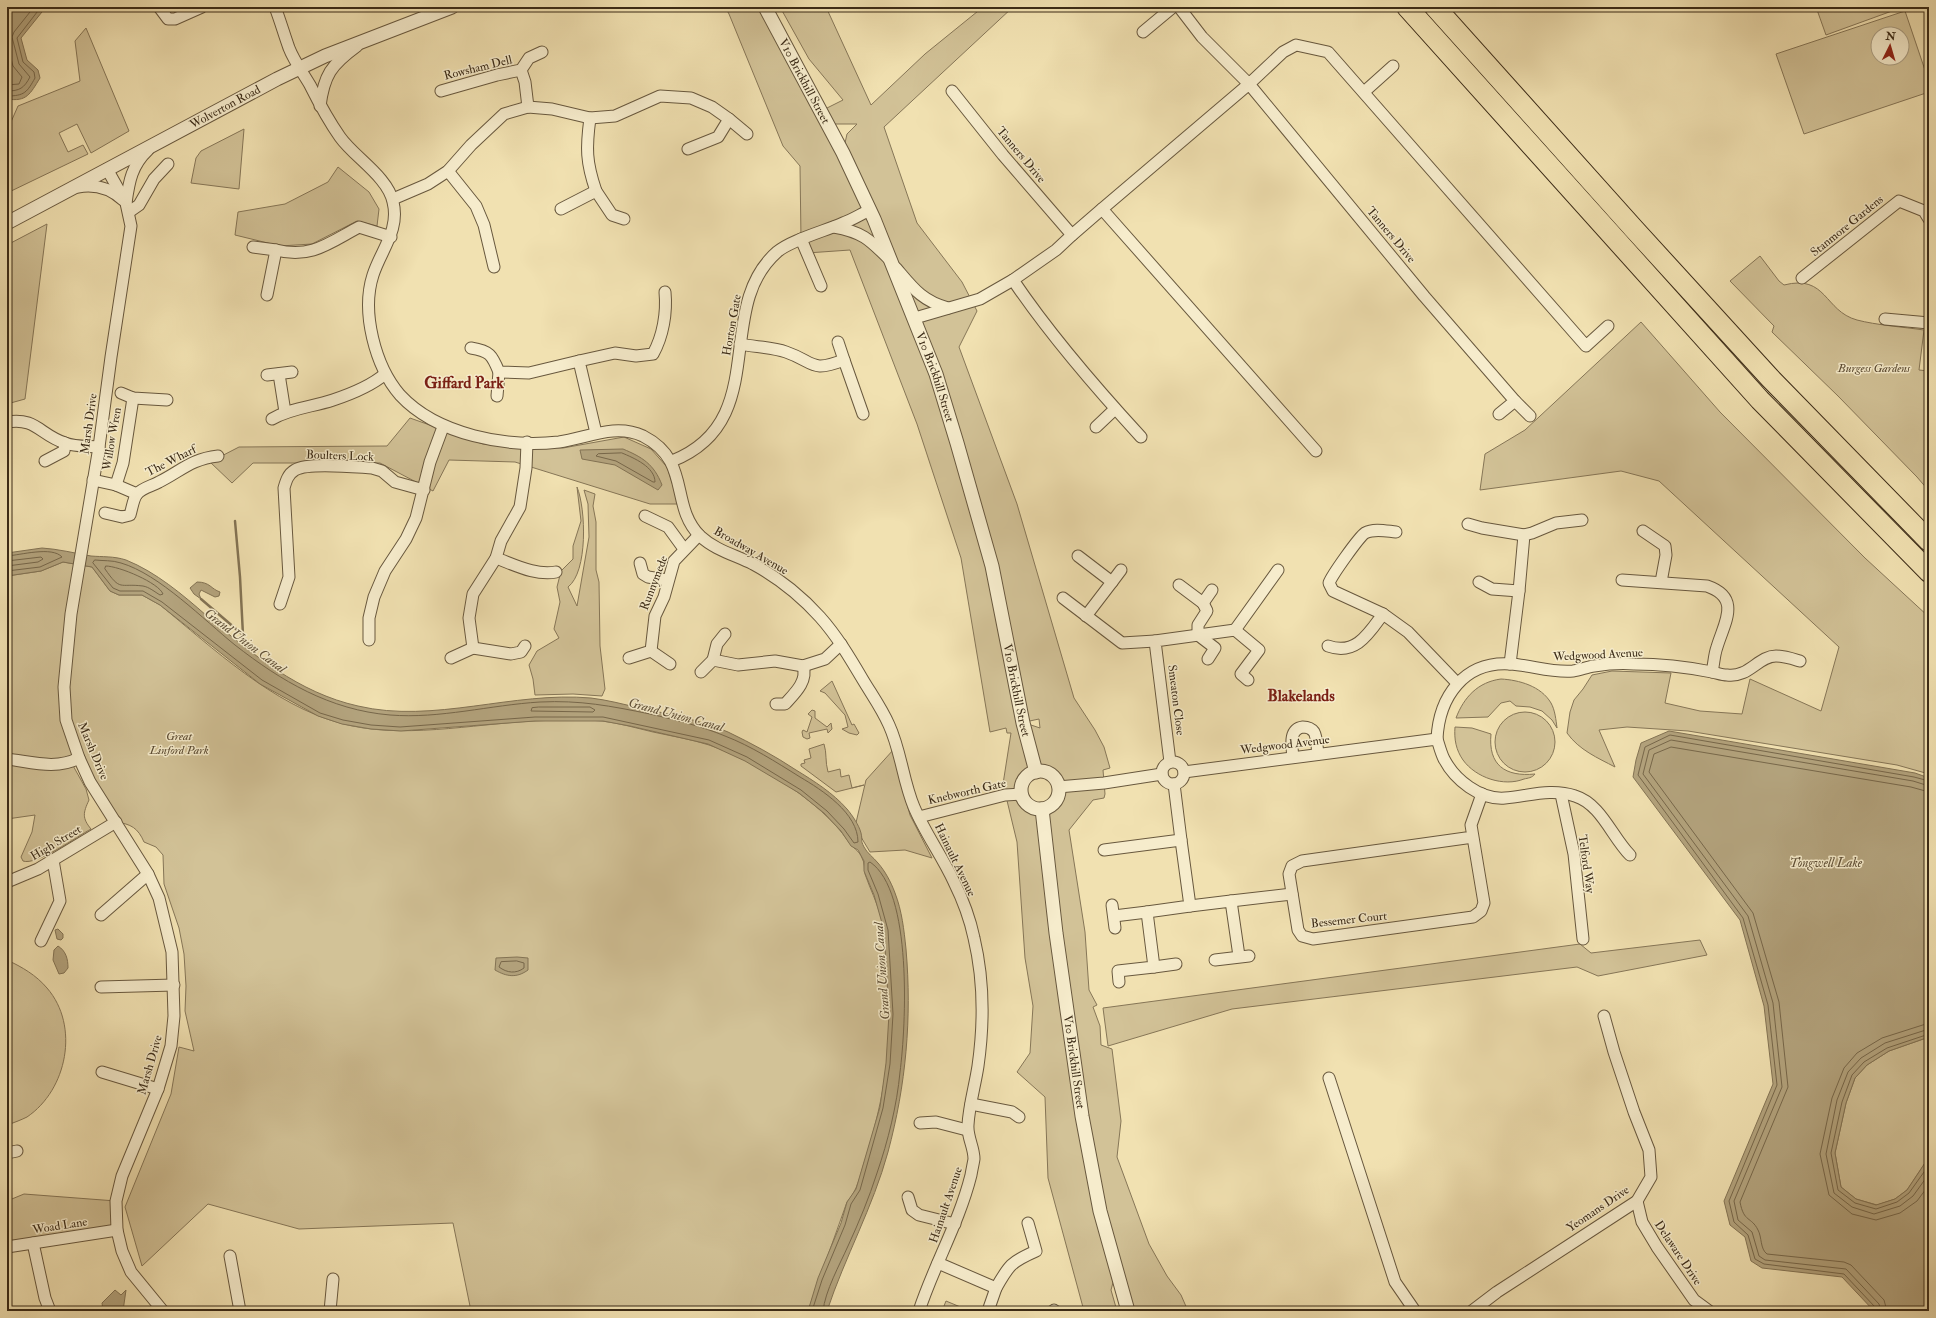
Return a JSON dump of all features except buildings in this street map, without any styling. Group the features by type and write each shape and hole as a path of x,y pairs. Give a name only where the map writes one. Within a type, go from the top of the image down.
{"highway":[{"path":"1407,7 1760,400 1929,572"},
{"path":"1435,7 1765,372 1929,541"}],"street":[{"path":"159,7 168,19 175,19 202,7"},
{"path":"275,7 289,49 320,106 342,141 373,170 393,199 428,184 448,171 471,145 504,114 528,107 552,109 590,118 615,116 660,96 691,98 712,107 747,134"},
{"name":"Wolverton Road","path":"7,223 300,68 369,38 452,7"},
{"name":"V10 Brickhill Street","path":"765,7 828,123 870,210 915,318 936,374 992,566 1023,723 1036,772"},
{"path":"1143,32 1173,7"},
{"name":"Tanners Drive","path":"1179,7 1202,37 1249,84 1424,296 1515,401 1530,416"},
{"path":"320,106 322,90 327,75 344,57 369,38"},
{"path":"915,318 980,298 1013,280 1056,250 1249,84 1283,52 1296,45 1328,52 1508,260 1586,346 1608,326"},
{"name":"Rowsham Dell","path":"441,91 497,75 521,70 530,58 542,52"},
{"path":"1364,92 1393,66"},
{"name":"Rowsham Dell","path":"521,70 526,82 528,107"},
{"name":"Tanners Drive","path":"952,91 1003,155 1072,235"},
{"path":"590,118 586,149 588,168 596,191 612,215 624,219"},
{"path":"688,149 718,137 729,120"},
{"path":"128,208 132,173 135,165 156,143"},
{"path":"128,208 139,205 154,180 168,164"},
{"name":"Marsh Drive","path":"107,169 128,208 131,226 99,447 81,545 64,687 66,720 79,758 90,782 148,874 159,898 168,928 172,952 174,1016 171,1046 158,1089 122,1176 116,1201 117,1230 122,1251 131,1272 163,1311"},
{"path":"448,171 476,206 484,225 494,267"},
{"path":"72,188 90,185 102,187 116,193 128,208"},
{"path":"561,209 596,191"},
{"name":"Broadway Avenue","path":"393,199 394,216 391,237 375,270 370,286 368,303 375,350 385,374 400,394 421,414 443,427 493,439 527,442 559,442 596,433 621,430 640,435 656,445 672,461 689,521 699,535 715,548 754,565 792,591 819,616 841,644 889,724 913,805 919,817"},
{"name":"Stanmore Gardens","path":"1802,278 1899,201 1924,211 1929,219"},
{"path":"1102,209 1316,451"},
{"name":"Horton Gate","path":"672,461 684,456 706,440 722,419 733,396 740,344 750,293 764,266 777,252 801,239 834,227 870,210"},
{"path":"253,247 276,250 289,254 307,253 359,227 391,237"},
{"path":"834,227 854,230 870,239 915,291 932,304 948,308"},
{"path":"801,239 821,286"},
{"path":"267,295 276,250"},
{"path":"1013,280 1027,301 1115,409 1140,437"},
{"path":"499,372 529,373 616,353 636,356 653,354 659,343 666,307 665,292"},
{"path":"1885,319 1929,323"},
{"path":"838,342 863,414"},
{"path":"740,344 786,352 810,365 827,366 844,360"},
{"path":"471,348 484,350 492,357 499,372 498,396"},
{"path":"579,361 596,433"},
{"path":"268,375 292,372"},
{"path":"279,374 285,412"},
{"path":"272,419 285,412 334,400 374,382 385,374"},
{"name":"Willow Wren","path":"121,393 133,398 167,400"},
{"name":"Willow Wren","path":"116,485 123,463 133,398"},
{"path":"1499,414 1515,401"},
{"path":"1096,427 1115,409"},
{"path":"7,422 16,420 32,423 49,436 65,443 99,447"},
{"path":"369,640 369,618 374,597 385,571 406,540 416,518 430,462 443,427"},
{"path":"479,648 469,618 473,594 496,558 501,541 520,507 526,468 527,442"},
{"path":"45,462 64,451 65,443"},
{"name":"The Wharf","path":"137,494 183,467 206,458 218,456"},
{"name":"Boulters Lock","path":"280,604 288,577 284,488 287,478 293,471 304,466 372,468 382,471 401,484 424,490"},
{"path":"93,480 116,485 137,494 130,515 122,517 105,512"},
{"name":"Runnymede","path":"645,516 668,527 684,549"},
{"path":"1468,524 1482,528 1524,535 1556,523 1582,520"},
{"path":"1396,532 1379,530 1365,533 1332,574 1329,583 1333,591 1360,601 1384,614 1408,632 1457,683"},
{"path":"1643,531 1665,546 1666,556 1661,582"},
{"name":"Runnymede","path":"651,652 655,616 664,597 667,580 674,561 699,535"},
{"path":"1510,664 1524,535"},
{"path":"1078,556 1112,582"},
{"path":"496,558 529,570 549,574 556,572"},
{"path":"640,563 643,574 648,577 667,580"},
{"path":"1086,616 1121,570"},
{"path":"1235,630 1278,570"},
{"path":"1622,580 1707,586 1716,589 1724,597 1728,607 1728,618 1716,648 1712,672"},
{"path":"1479,582 1492,589 1519,591"},
{"path":"1179,584 1203,603 1207,611 1198,625 1198,634"},
{"path":"1203,603 1212,590"},
{"path":"1063,598 1122,643 1155,641 1235,630 1259,650 1241,674 1248,680"},
{"path":"1328,646 1336,649 1352,647 1364,640 1384,614"},
{"path":"701,672 713,660 717,644 725,634"},
{"path":"1198,634 1216,648 1208,659"},
{"name":"Smeaton Close","path":"1155,641 1170,762"},
{"path":"713,660 738,665 775,661 803,666 826,659 841,644"},
{"path":"451,658 479,648 511,654 521,652 525,646"},
{"path":"629,658 651,652 670,664"},
{"name":"Wedgwood Avenue","path":"1630,855 1595,808 1576,796 1541,792 1503,798 1482,794 1460,781 1443,758 1437,738 1438,722 1444,701 1457,683 1473,671 1494,664 1510,664 1546,670 1573,671 1595,666 1633,664 1712,672 1728,676 1743,674 1763,660 1776,656 1800,661"},
{"path":"776,704 785,704 800,687 805,673 803,666"},
{"path":"1293,757 1293,734 1296,730 1304,727 1309,728 1315,734 1318,754"},
{"name":"Wedgwood Avenue","path":"1184,772 1437,738"},
{"path":"7,758 52,765 65,764 79,758"},
{"path":"1170,762 1178,763 1184,772 1182,778 1174,784 1166,781 1162,774 1163,768 1170,762"},
{"path":"1036,772 1051,775 1058,787 1056,800 1052,805 1042,809 1036,809 1028,805 1021,794 1021,788 1025,779 1036,772"},
{"path":"1058,787 1104,783 1162,774"},
{"path":"1174,784 1190,906"},
{"name":"Knebworth Gate","path":"919,817 1005,795 1021,794"},
{"name":"Bessemer Court","path":"1473,837 1302,861 1292,866 1289,874 1298,930 1302,936 1313,939 1473,917 1481,911 1484,903 1472,825 1482,794"},
{"name":"Telford Way","path":"1561,794 1574,854 1582,939"},
{"name":"V10 Brickhill Street","path":"1042,809 1056,933 1082,1116 1100,1211 1128,1311"},
{"name":"Hainault Avenue","path":"919,817 955,883 975,940 981,983 983,1025 968,1130 974,1159 963,1202 955,1224 927,1287 919,1311"},
{"name":"High Street","path":"7,882 32,872 116,822"},
{"path":"1104,850 1181,840"},
{"path":"41,941 60,901 53,860"},
{"path":"101,915 148,874"},
{"path":"1115,928 1113,911 1147,912 1292,894"},
{"path":"1215,960 1244,956 1231,901"},
{"path":"1147,912 1154,967"},
{"path":"1119,982 1118,971 1176,964"},
{"path":"101,987 174,985"},
{"name":"Yeomans Drive","path":"1472,1311 1497,1292 1637,1201 1651,1177 1649,1150 1634,1112 1604,1016"},
{"path":"102,1072 158,1089"},
{"path":"1329,1078 1395,1282 1415,1311"},
{"path":"971,1104 1012,1112 1020,1117"},
{"path":"920,1123 936,1122 968,1130"},
{"path":"908,1197 912,1210 919,1215 955,1224"},
{"name":"Delaware Drive","path":"1637,1201 1642,1222 1658,1247 1694,1300 1709,1311"},
{"path":"988,1311 996,1288 1008,1267 1017,1259 1038,1256 1028,1223"},
{"name":"Woad Lane","path":"7,1248 117,1230"},
{"path":"33,1243 45,1298 50,1311"},
{"path":"230,1256 240,1311"},
{"path":"938,1263 996,1288"},
{"path":"330,1311 333,1279"}],"green space":[{"path":"725,7 765,7 821,111 843,100 809,59 780,7 826,7 871,105 925,54 983,7 1013,7 884,127 917,223 962,282 977,311 959,347 1017,504 1074,698 1095,730 1104,747 1110,768 1103,770 1104,798 1093,800 1069,830 1085,932 1089,990 1097,1005 1093,1007 1100,1026 1101,1045 1112,1049 1121,1121 1117,1157 1149,1244 1167,1276 1181,1295 1188,1311 1128,1311 1116,1271 1111,1290 1117,1311 1084,1311 1048,1178 1045,1097 1017,1072 1030,1053 1033,1006 1025,958 1017,842 1003,784 1011,733 1007,733 1006,728 990,732 961,558 917,424 850,250 807,253 801,239 800,166 783,146","holes":["828,124 857,124 847,134 843,152","1039,719 1040,728 1025,723","1041,772 1053,777 1058,785 1058,793 1054,801 1047,807 1039,810 1031,807 1023,799 1021,794 1022,784 1024,781 1027,777"]},
{"path":"1816,7 1903,7 1826,35"},
{"path":"1905,11 1929,82 1929,92 1804,134 1776,54"},
{"path":"86,28 129,131 91,153 77,124 59,133 68,152 83,145 88,154 7,193 7,131 18,106 80,81 75,41"},
{"path":"244,129 239,189 191,183 196,158 201,151"},
{"path":"338,167 369,192 379,209 377,226 357,221 312,244 280,246 235,235 238,212 285,204 328,182"},
{"path":"47,224 25,399 7,404 7,245"},
{"name":"Burgess Gardens","path":"1760,256 1779,281 1784,285 1798,283 1809,285 1817,289 1846,315 1857,320 1924,330 1919,370 1929,371 1929,491 1838,396 1772,332 1774,326 1730,281"},
{"path":"1641,322 1720,412 1865,558 1929,617 1929,774 1897,765 1688,731 1627,727 1599,730 1615,767 1583,749 1567,733 1570,712 1574,700 1592,675 1612,671 1671,673 1665,703 1700,711 1742,714 1750,679 1821,711 1839,647 1659,481 1621,471 1480,490 1485,454 1525,430"},
{"path":"410,418 483,444 563,448 624,437 651,449 667,467 679,504 650,504 515,462 449,460 433,491 380,463 253,463 232,483 210,462 239,447 387,446"},
{"path":"577,487 582,510 582,555 579,568 568,587 577,606 589,537 588,504 584,490 595,494 593,506 596,522 596,570 599,582 600,646 605,689 602,696 573,694 535,695 529,665 537,651 559,638 554,629 560,602 557,587 561,571 573,559 573,546 581,521"},
{"name":"Great Linford Park","path":"63,562 92,567 110,591 119,595 142,595 160,605 245,673 291,703 315,715 363,728 411,731 559,720 594,720 621,724 709,745 746,761 766,771 804,797 836,826 861,855 864,862 865,874 881,917 887,960 889,1023 887,1063 876,1121 860,1177 854,1192 847,1202 808,1311 471,1311 453,1223 299,1229 208,1204 142,1266 125,1207 171,1094 179,1047 194,1051 185,1011 186,986 184,954 179,928 164,884 163,855 156,847 144,842 136,830 126,824 116,822 79,758 71,762 86,789 89,800 84,815 86,822 91,829 47,855 29,861 23,861 21,857 32,832 35,815 7,819 7,576 41,571"},
{"path":"1501,679 1529,685 1542,692 1551,703 1557,728 1552,720 1542,711 1530,707 1516,706 1510,701 1501,703 1488,717 1456,718 1463,703 1473,692 1485,683"},
{"path":"832,681 852,725 854,724 859,733 857,735 842,729 848,727 845,715 825,693 820,691"},
{"path":"812,710 815,711 815,718 827,727 831,723 832,729 828,733 827,729 809,733 810,738 807,739 803,737 802,732 803,730 807,732 812,717 808,714"},
{"path":"1525,712 1542,717 1550,725 1555,742 1550,759 1542,767 1525,772 1508,767 1500,759 1495,742 1500,725 1508,717"},
{"path":"1455,727 1472,728 1491,734 1492,754 1501,767 1507,771 1515,773 1535,774 1530,778 1508,782 1491,779 1475,772 1463,760 1457,748 1455,740"},
{"path":"824,744 828,772 840,769 841,777 849,775 852,788 836,792 801,766 801,764 805,763 804,760 811,758 809,749"},
{"path":"894,749 897,768 910,815 932,858 905,850 870,852 855,827 866,780"},
{"path":"1700,940 1707,955 1598,976 1577,967 1232,1009 1108,1046 1103,1008 1580,944 1591,953"},
{"path":"7,960 38,979 47,988 57,1003 63,1020 66,1038 60,1074 52,1091 41,1105 27,1117 7,1125"},
{"path":"1929,1037 1929,1157 1907,1190 1895,1199 1877,1205 1856,1199 1841,1187 1835,1153 1846,1103 1855,1078 1867,1065 1889,1051"},
{"path":"24,1194 116,1201 117,1230 7,1249 7,1201"},
{"path":"946,1301 970,1311 942,1311"}],"water":[{"path":"7,7 46,7 21,38 27,60 38,70 40,78 27,96 14,100 7,99"},
{"path":"623,449 642,458 651,466 662,485 658,490 615,465 582,459 580,450"},
{"path":"42,548 91,556 117,558 137,565 169,585 259,658 296,682 336,700 358,706 387,711 445,710 532,699 562,697 591,698 609,701 684,718 728,732 763,750 810,778 842,803 857,823 864,847 881,866 892,885 897,900 906,949 908,975 908,1026 903,1077 888,1152 875,1192 827,1311 808,1311 818,1278 841,1223 847,1202 856,1189 880,1107 886,1063 889,1014 884,930 874,895 864,871 864,861 858,850 851,846 841,831 824,813 799,793 745,761 708,744 630,726 603,721 535,721 401,731 371,729 342,724 318,716 260,684 160,605 142,595 119,595 110,591 92,567 63,562 41,571 7,576 7,553"},
{"path":"197,582 208,584 220,592 219,596 215,597 201,590 199,594 201,599 194,594 190,588"},
{"name":"Tongwell Lake","path":"1669,731 1915,773 1929,778 1929,1037 1889,1051 1867,1065 1855,1078 1846,1103 1835,1153 1841,1187 1856,1199 1876,1205 1895,1199 1907,1190 1929,1157 1929,1311 1874,1311 1842,1277 1762,1268 1751,1261 1745,1237 1730,1225 1724,1201 1773,1084 1764,1006 1740,920 1633,777 1641,743"},
{"path":"58,929 63,934 63,938 61,940 57,939 55,930"},
{"path":"58,946 65,953 68,965 68,968 64,973 59,974 53,960 54,950"},
{"path":"496,958 528,958 528,970 524,973 512,976 495,970"},
{"path":"115,1290 121,1295 126,1290 123,1311 103,1311 102,1303"}],"waterway":[{"name":"Grand Union Canal","path":"201,599 243,635 235,521"}],"district":[{"name":"Giffard Park","path":"464,383"},
{"name":"Blakelands","path":"1301,696"}]}
